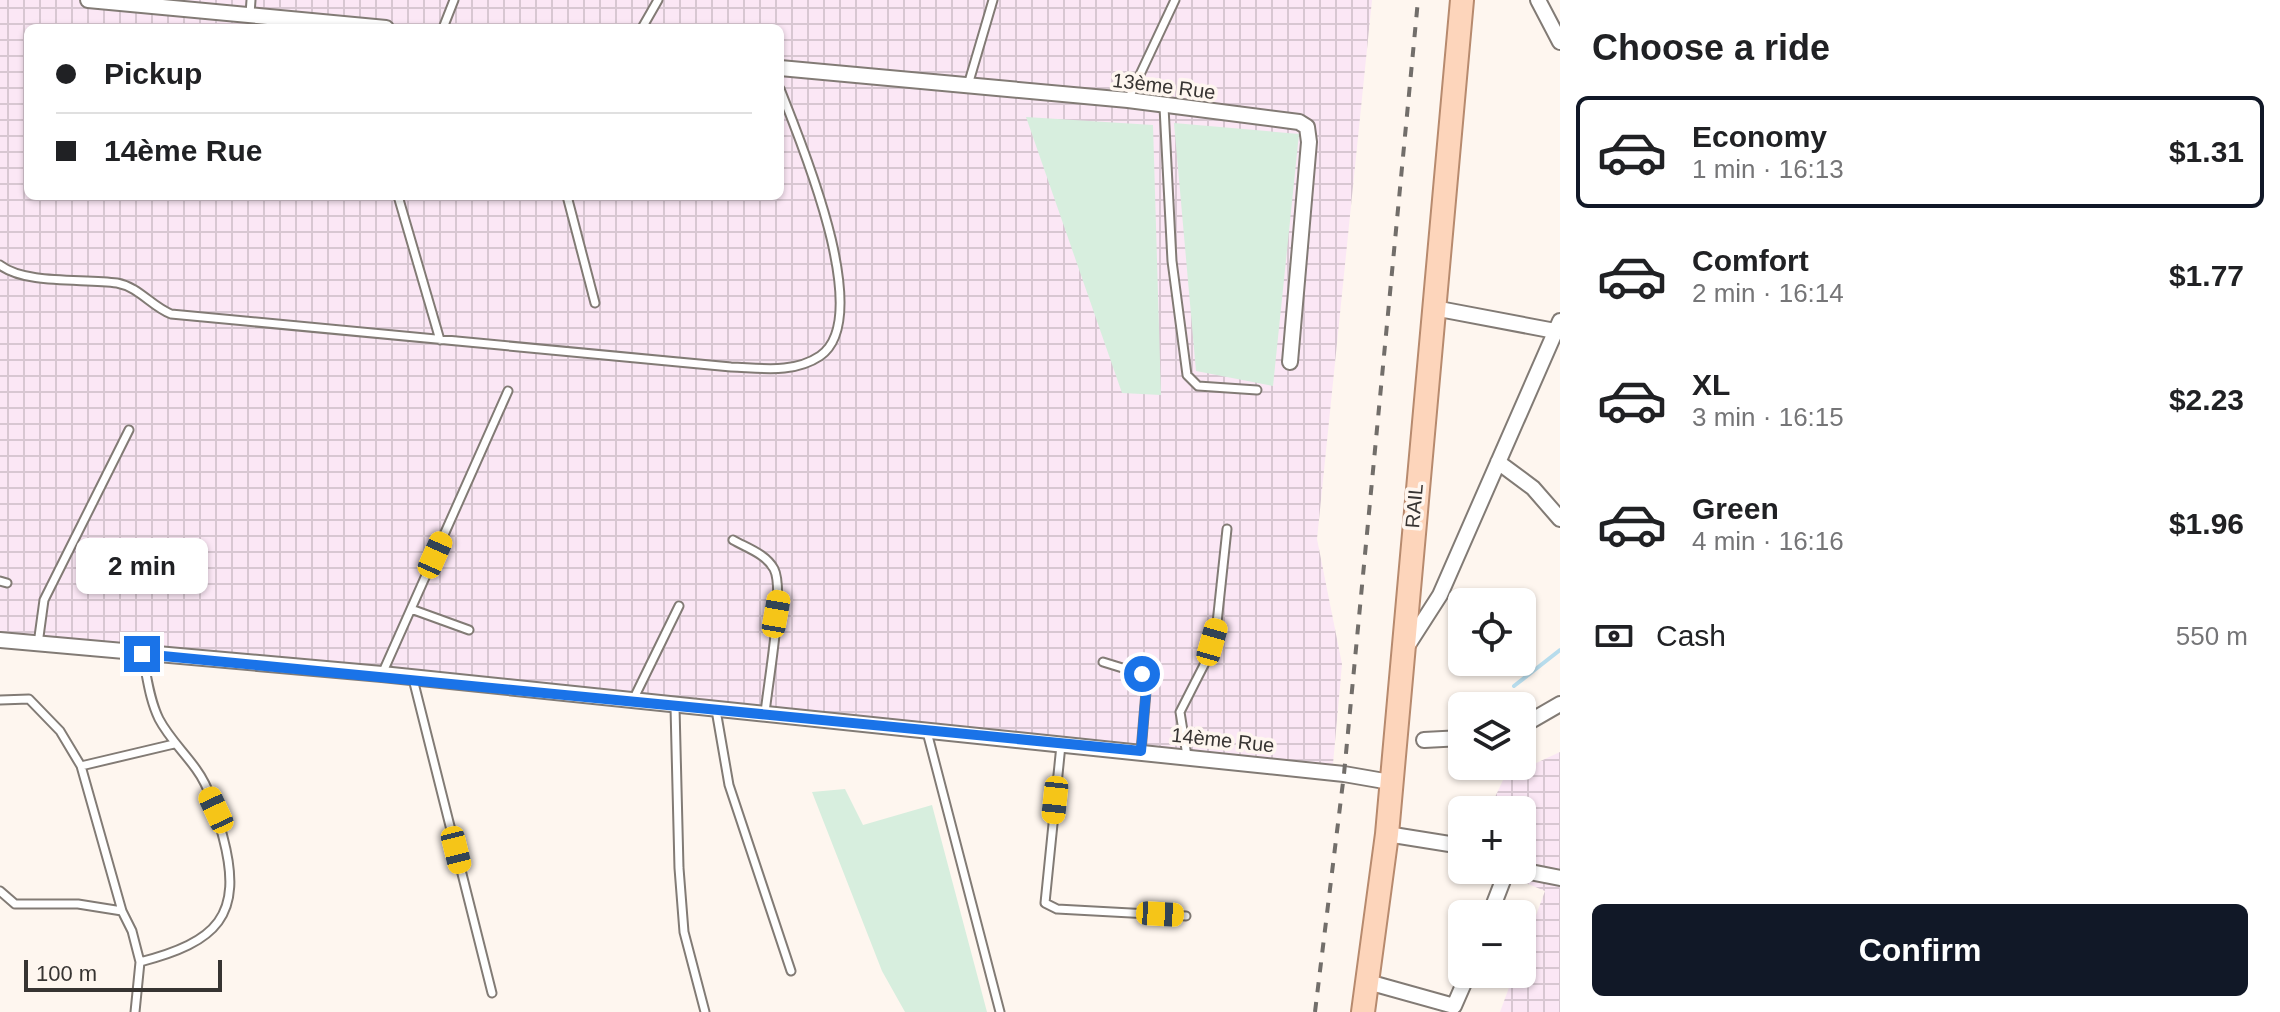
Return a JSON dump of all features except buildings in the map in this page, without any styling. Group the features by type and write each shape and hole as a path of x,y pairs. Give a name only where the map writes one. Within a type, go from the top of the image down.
{"main road":[{"name":"RAIL","path":"1363,1012 1387,834 1462,0"}],"street":[{"path":"89,0 335,24"},
{"path":"1538,0 1560,42"},
{"name":"13ème Rue","path":"784,68 1128,100 1164,107 1282,119 1307,127 1309,142 1290,362"},
{"path":"1404,652 1440,595 1558,326 1434,308"},
{"path":"1498,462 1533,488 1560,519"},
{"name":"14ème Rue","path":"0,640 382,674 927,732 1061,742 1390,782"},
{"path":"1536,718 1560,704"},
{"path":"1424,740 1448,739"},
{"path":"1387,834 1448,844"},
{"path":"1536,873 1560,878"},
{"path":"1368,982 1454,1006 1462,988"}],"lane":[{"path":"250,16 251,0"},
{"path":"445,24 454,0"},
{"path":"644,24 658,0"},
{"path":"968,85 993,0"},
{"path":"1128,100 1175,0"},
{"path":"0,265 25,275 119,284 135,289 159,309 171,314 783,369 804,365 824,354 837,331 840,301 836,259 815,182 784,100"},
{"path":"1164,107 1172,261 1187,375 1190,382 1198,386 1257,390"},
{"path":"399,200 440,340"},
{"path":"568,200 595,303"},
{"path":"382,674 508,391"},
{"path":"38,644 44,600 129,430"},
{"path":"1187,756 1180,712 1206,661 1217,623 1227,529"},
{"path":"733,540 764,556 774,569 779,592 765,715"},
{"path":"632,702 679,606"},
{"path":"411,609 469,630"},
{"path":"140,962 173,954 205,933 226,913 233,891 231,865 216,810 197,770 174,744 158,718 142,654"},
{"path":"1103,662 1142,674 1147,680 1141,751"},
{"path":"413,679 492,993"},
{"path":"0,700 29,699 60,731 81,766 122,911 132,931 140,962 135,1012"},
{"path":"675,707 679,868 684,932 705,1012"},
{"path":"716,710 729,785 791,971"},
{"path":"927,732 1000,1012"},
{"path":"1061,742 1045,903 1057,909 1186,916"},
{"path":"81,766 174,744"},
{"path":"0,891 15,904 78,904 122,911"}],"shaded area":[{"path":"0,0 1372,0 1317,539 1342,664 1333,764 0,636"},
{"path":"1560,752 1560,1012 1500,1012 1509,988 1536,988 1536,915 1545,891 1528,884 1536,884 1536,796 1496,796 1503,780 1536,780 1536,763"}],"green space":[{"path":"1026,117 1153,125 1161,395 1122,393"},
{"path":"1174,123 1299,134 1273,386 1196,371"},
{"path":"845,789 863,825 932,805 987,1012 905,1012 882,971 812,792"}],"waterway":[{"path":"1514,686 1560,650"}],"railway":[{"path":"1315,1012 1344,774 1418,0"}],"route":[{"path":"142,654 382,674 675,707 1141,751 1147,680 1142,674"}]}
